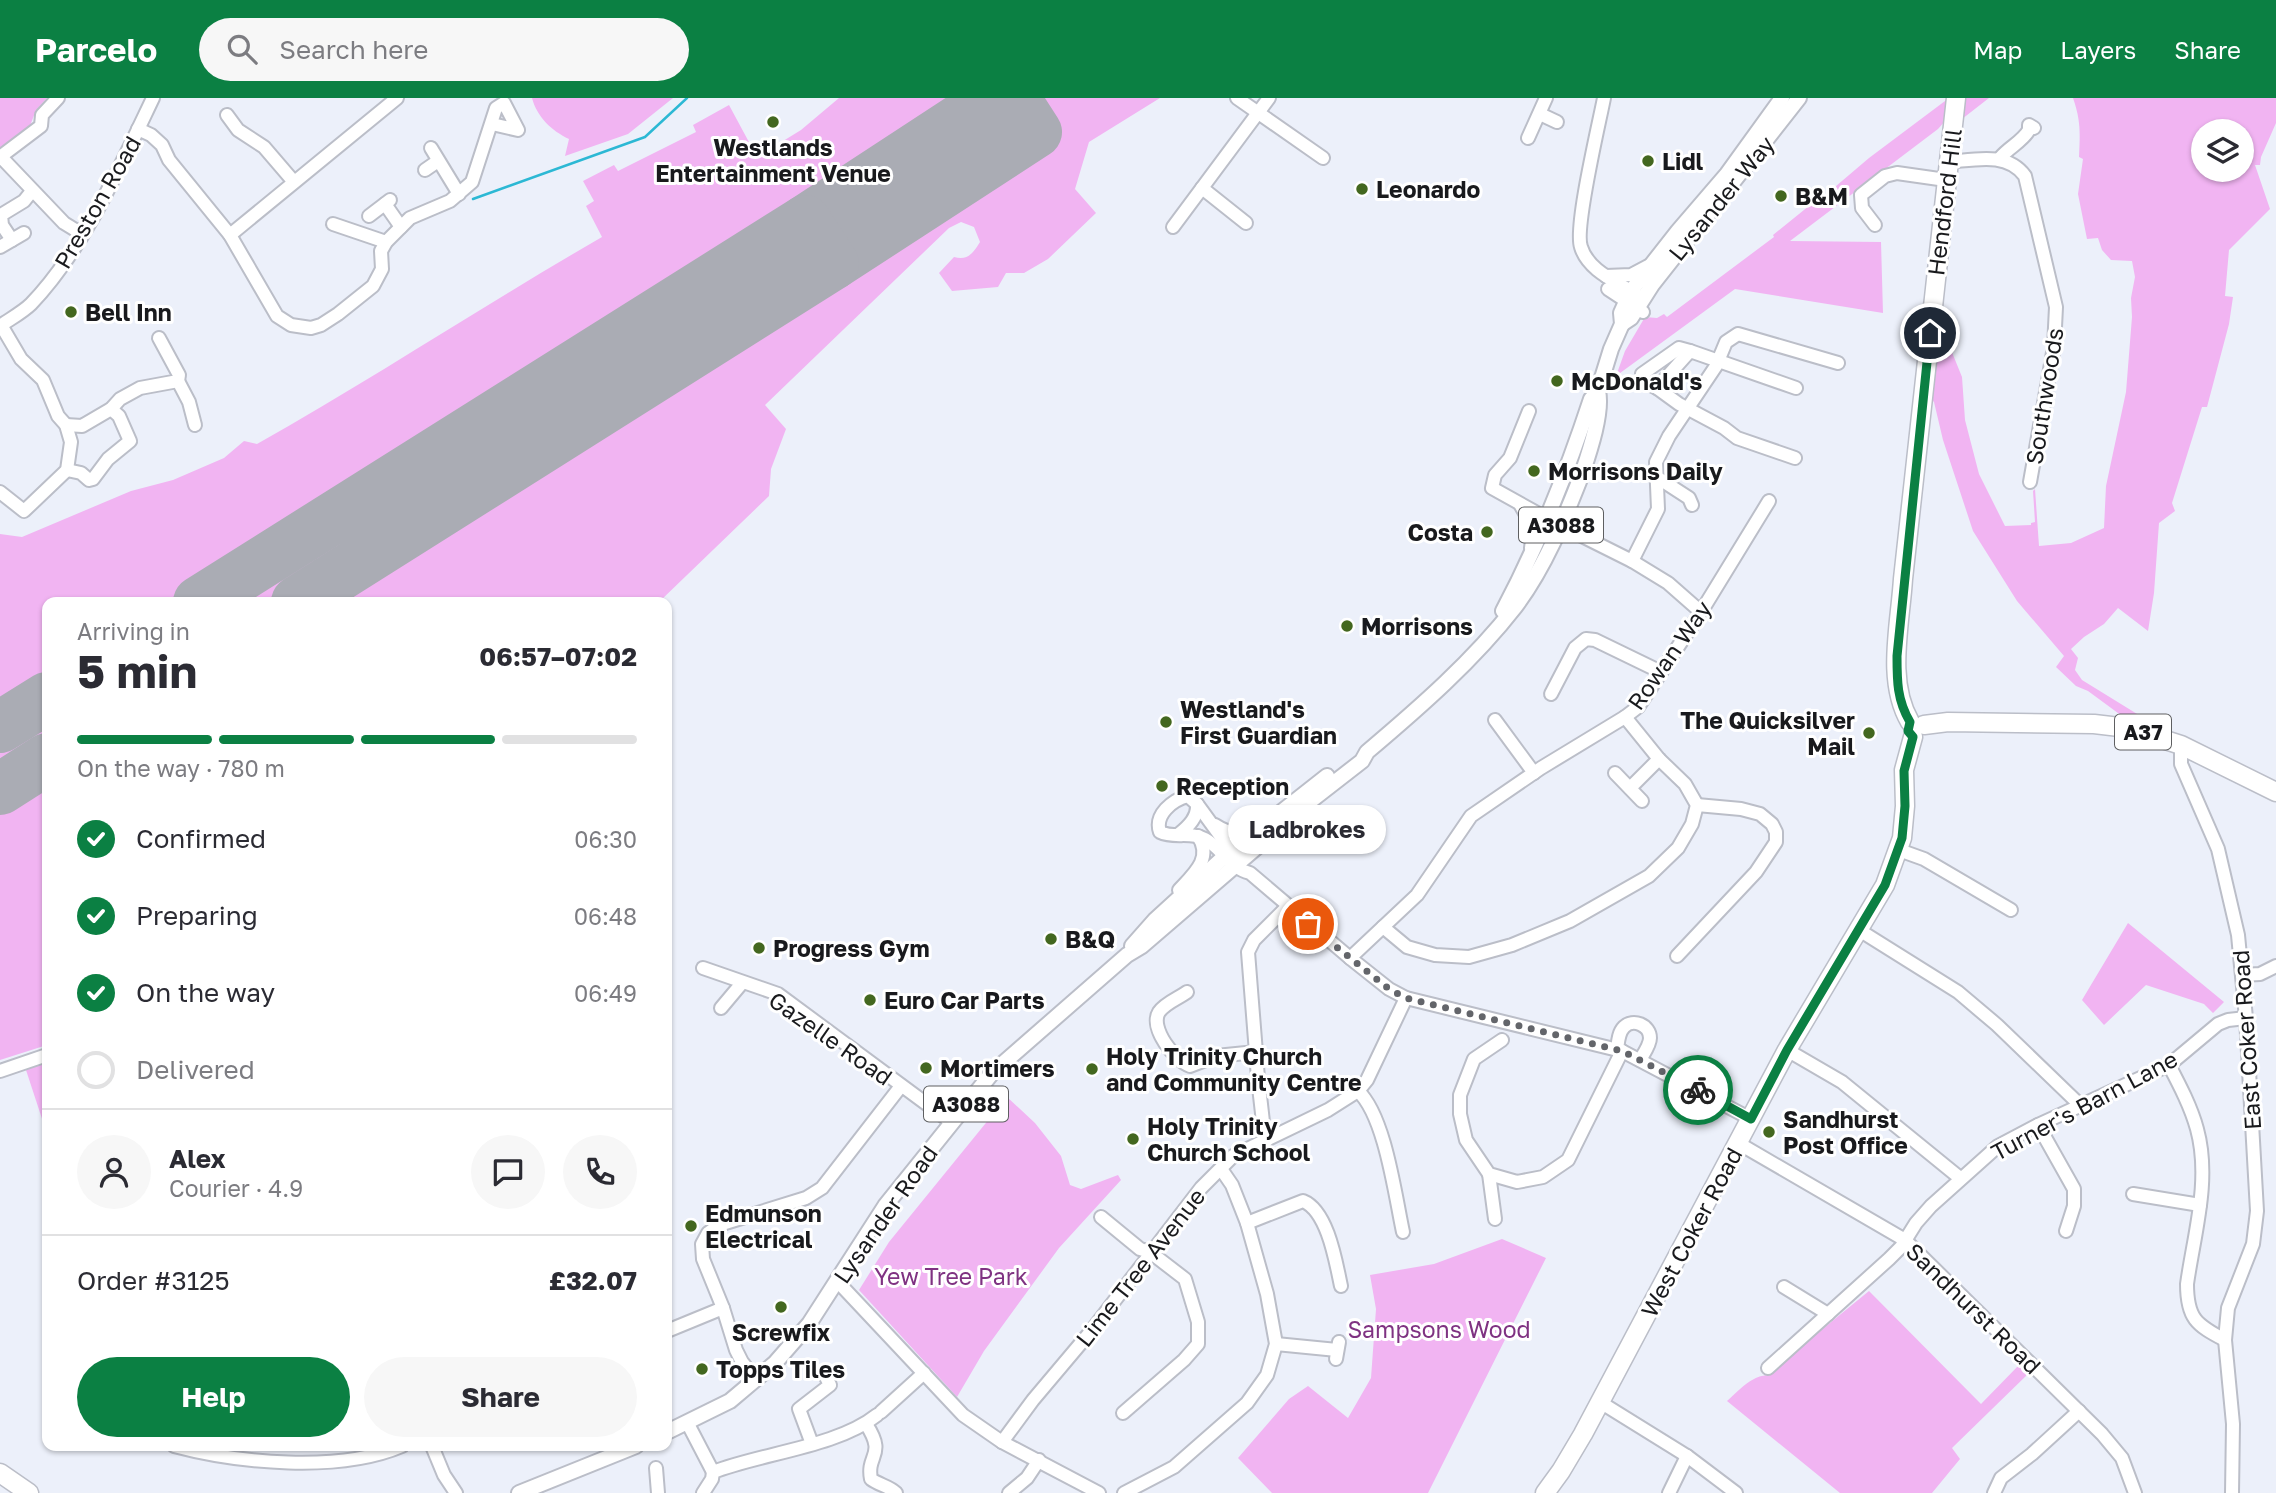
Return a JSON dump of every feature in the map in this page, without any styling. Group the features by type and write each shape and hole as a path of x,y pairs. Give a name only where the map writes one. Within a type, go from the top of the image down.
{"highway":[{"name":"Hendford Hill","path":"1916,728 1902,708 1898,693 1897,656 1955,106"},
{"name":"A37","path":"1916,728 1948,722 2094,724 2128,728 2180,746 2276,792"},
{"name":"West Coker Road","path":"1545,1493 1600,1402 1787,1050 1885,885 1899,850 1905,822 1904,771 1916,728"},
{"path":"0,1474 29,1493"}],"main road":[{"name":"Lysander Way","path":"1632,307 1655,261 1727,174 1782,98"},
{"name":"Lysander Way","path":"1632,307 1799,98"},
{"name":"Lysander Road","path":"1483,642 1504,609 1530,555 1562,483 1591,399 1598,391 1611,349 1632,307"},
{"name":"Lysander Road","path":"672,1430 730,1401 775,1363 801,1334 884,1206 992,1073 1127,955 1142,946 1233,858 1261,827 1334,771 1367,752 1425,702 1515,607 1546,558 1588,456 1600,400 1598,391"},
{"name":"Lysander Road","path":"1127,955 1135,940 1155,920 1362,761 1367,752"},
{"path":"525,1492 624,1451"}],"street":[{"path":"58,98 42,116 41,126 34,134 0,157 64,223 82,234"},
{"name":"Preston Road","path":"1,325 29,306 56,274 82,234 153,98"},
{"path":"230,235 397,98"},
{"path":"1237,98 1323,158"},
{"path":"1173,227 1269,98"},
{"path":"1528,138 1546,98"},
{"path":"1604,98 1583,209 1580,246 1591,265 1605,276 1632,307"},
{"path":"1540,114 1557,122"},
{"path":"227,115 238,130 264,147 294,182"},
{"path":"138,129 162,145 169,160 230,235 277,316 299,327 321,325 373,286 382,269 381,251 386,242 411,218 450,201 472,182 492,124"},
{"path":"1875,225 1862,208 1861,195 1885,176 1947,171 2000,158 2008,148 2023,139 2029,125 2034,128"},
{"path":"431,148 459,194"},
{"name":"Southwoods","path":"2000,158 2025,176 2056,307 2054,347 2030,482"},
{"path":"425,170 438,161"},
{"path":"1202,188 1246,223"},
{"path":"24,233 6,244 1,215 24,201 33,191"},
{"path":"369,216 387,202 401,227"},
{"path":"333,224 386,242"},
{"path":"1605,276 1631,275 1655,261"},
{"path":"1605,276 1614,304 1632,307"},
{"path":"0,492 24,511 67,470 71,442 66,425 58,416 43,380 21,359 1,325"},
{"path":"1632,561 1658,509 1656,462 1669,436 1719,360 1726,342 1738,334 1839,363"},
{"path":"159,338 179,375 178,381 189,402 195,425"},
{"path":"1795,458 1737,438 1643,381 1642,374 1679,348 1796,388"},
{"path":"1657,388 1690,351"},
{"path":"71,442 82,426 111,409 120,399 140,388 178,381"},
{"path":"67,470 81,473 89,480 93,479 108,459 130,441 119,416 111,409"},
{"path":"1529,411 1510,458 1495,475 1492,488 1632,561 1668,583 1701,612"},
{"path":"66,425 82,426"},
{"path":"1655,476 1689,498 1692,505"},
{"name":"Rowan Way","path":"1350,958 1417,895 1471,816 1639,707 1769,501"},
{"path":"1520,504 1530,521 1533,535 1530,555"},
{"path":"1551,694 1574,648 1586,639 1595,640 1661,672"},
{"path":"1382,927 1407,947 1435,955 1469,957 1512,945 1570,921 1650,876 1678,848 1692,824 1698,805 1685,784 1659,760 1625,717"},
{"path":"1495,720 1534,773"},
{"name":"East Coker Road","path":"2180,746 2181,764 2218,849 2238,935 2246,1018 2257,1211 2253,1244 2228,1308 2225,1340 2233,1424 2232,1493"},
{"path":"1630,788 1659,760"},
{"path":"1615,773 1642,801"},
{"path":"1233,858 1212,822 1188,796 1161,815 1158,823 1160,832 1198,836 1213,844 1350,958 1389,989 1406,998 1619,1050 1751,1119"},
{"path":"1180,834 1197,813 1197,804"},
{"path":"1677,956 1756,872 1776,842 1776,832 1772,824 1760,814 1741,808 1698,805"},
{"path":"1212,822 1233,834 1261,827"},
{"path":"1155,920 1200,865 1204,853 1198,836"},
{"path":"1899,850 1918,856 2011,910"},
{"path":"1267,1140 1262,1122 1248,952 1254,940 1287,907"},
{"path":"1859,930 1958,992 1997,1025 2080,1105"},
{"path":"2242,975 2260,974 2276,967"},
{"name":"Gazelle Road","path":"704,968 778,994 951,1122"},
{"path":"721,1008 742,983"},
{"name":"Lime Tree Avenue","path":"1002,1442 1033,1400 1092,1330 1200,1188 1233,1156 1328,1110 1358,1091 1367,1080 1406,998"},
{"path":"1183,999 1162,1008 1156,1018 1166,1044 1183,1063 1196,1065 1216,1056 1256,1052"},
{"name":"Turner's Barn Lane","path":"1768,1368 1889,1259 1931,1206 1998,1146 2169,1065 2218,1024 2246,1018"},
{"path":"1489,1174 1517,1182 1543,1177 1568,1160 1619,1050 1619,1036 1623,1027 1632,1023 1642,1025 1649,1033 1650,1038 1640,1060"},
{"path":"1495,1219 1489,1174 1466,1140 1460,1114 1460,1095 1474,1059 1502,1040"},
{"path":"1787,1050 1842,1082 1960,1178"},
{"path":"0,1071 42,1057"},
{"path":"2169,1065 2191,1109 2198,1132 2202,1164 2200,1205 2187,1299 2191,1314 2201,1327 2225,1340"},
{"path":"756,1380 741,1362 703,1259 702,1244 708,1233 719,1225 806,1198 821,1188 901,1086"},
{"path":"1358,1091 1367,1099 1378,1122 1403,1232"},
{"path":"2038,1125 2074,1189 2074,1206 2066,1231"},
{"name":"Sandhurst Road","path":"1738,1143 1905,1240 2079,1411 2122,1458 2135,1493"},
{"path":"1124,1493 1174,1467 1247,1403 1267,1375 1276,1344 1267,1294 1247,1223 1232,1185 1221,1169"},
{"path":"2133,1194 2200,1205"},
{"path":"1247,1223 1304,1202 1311,1205 1318,1213 1335,1255 1341,1286"},
{"path":"1101,1217 1140,1249 1150,1252 1185,1279 1198,1321 1198,1344 1184,1360 1122,1413"},
{"path":"837,1281 963,1415 1002,1442 1099,1493"},
{"path":"1784,1287 1828,1314"},
{"path":"672,1329 723,1308"},
{"path":"1276,1344 1337,1350"},
{"path":"713,1472 737,1463 812,1444 866,1424 924,1373"},
{"path":"812,1444 799,1409 831,1385"},
{"path":"1600,1402 1687,1456 1735,1493"},
{"path":"1994,1493 2001,1478 2079,1411"},
{"path":"688,1424 713,1472 712,1479 703,1493"},
{"path":"866,1424 877,1449 870,1473 871,1479 896,1493"},
{"path":"203,1451 237,1457 322,1463 358,1459 385,1451"},
{"path":"434,1451 444,1475 456,1493"},
{"path":"1669,1493 1687,1456"},
{"path":"1009,1493 1027,1478 1039,1461"},
{"path":"444,1475 447,1493"}],"green space":[{"path":"0,98 47,98 36,110 30,126 0,150"},
{"path":"532,98 673,98 628,134 565,156 569,139 546,123"},
{"path":"839,98 1160,98 1089,142 1075,189 1096,213 1048,259 1024,273 1006,273 998,287 952,291 939,273 954,257 963,258 970,255 980,242 974,227 961,222 949,228 765,405 786,429 771,469 769,496 664,597 42,597 42,1047 0,1060 0,534 22,537 131,491 173,480 224,458 244,441 257,444 301,419 602,237 586,206 594,201 583,181 614,165 618,171 696,132 693,125 729,105 757,157 801,130"},
{"path":"1949,98 1989,98 1962,119 1946,120 1938,129 1790,241 1881,242 1883,313 1735,289 1616,376 1625,351 1645,317 1657,318 1664,314 1667,317 1774,237 1773,235 1869,158"},
{"path":"2073,98 2276,98 2276,123 2260,165 2255,165 2270,209 2229,250 2225,296 2233,297 2229,324 2207,407 2202,407 2172,503 2175,511 2159,523 2154,593 2148,631 2118,608 2104,624 2071,649 2078,658 2075,670 2082,680 2155,725 2122,716 2088,691 2076,686 2056,667 2064,656 2017,601 1973,531 1943,440 1934,402 1930,398 1935,337 1943,337 1947,340 1962,377 1965,420 1979,474 2005,526 2031,525 2035,522 2035,489 2039,546 2071,543 2104,528 2106,486 2126,392 2131,298 2135,277 2132,261 2111,260 2102,250 2098,238 2087,239 2078,194 2083,159 2079,157 2079,127"},
{"path":"2128,923 2224,1002 2213,1013 2204,1004 2146,985 2104,1025 2082,1000"},
{"path":"42,1062 42,1119 25,1067"},
{"name":"Yew Tree Park","path":"1007,1097 1035,1123 1061,1156 1070,1185 1081,1189 1118,1175 1121,1180 1059,1248 984,1351 957,1397 859,1290 889,1242"},
{"name":"Sampsons Wood","path":"1502,1239 1546,1258 1428,1493 1272,1493 1238,1458 1289,1399 1308,1386 1348,1418 1371,1378 1376,1309 1370,1275 1434,1264"},
{"path":"1869,1291 1981,1404 2019,1365 2028,1374 1952,1448 1960,1459 1932,1493 1840,1493 1727,1401 1750,1381 1776,1371 1781,1363"}],"waterway":[{"path":"473,199 645,137 687,98"}],"runway":[{"path":"993,98 805,221 833,264 1036,132 1014,98"},
{"path":"207,597 805,221 833,264 305,597"},
{"path":"0,727 42,701"},
{"path":"0,789 42,762"}],"way so far":[{"path":"1308,924 1389,989 1406,998 1622,1051 1698,1090"}],"place":[{"name":"Westlands Entertainment Venue","path":"773,122"},
{"name":"Lidl","path":"1648,161"},
{"name":"Leonardo","path":"1362,189"},
{"name":"B&M","path":"1781,196"},
{"name":"Bell Inn","path":"71,312"},
{"name":"McDonald's","path":"1557,381"},
{"name":"Morrisons Daily","path":"1534,471"},
{"name":"Costa","path":"1487,532"},
{"name":"Morrisons","path":"1347,626"},
{"name":"Westland's First Guardian","path":"1166,722"},
{"name":"The Quicksilver Mail","path":"1869,733"},
{"name":"Reception","path":"1162,786"},
{"name":"Ladbrokes","path":"1308,924"},
{"name":"B&Q","path":"1051,939"},
{"name":"Progress Gym","path":"759,948"},
{"name":"Euro Car Parts","path":"870,1000"},
{"name":"Mortimers","path":"926,1068"},
{"name":"Holy Trinity Church and Community Centre","path":"1092,1069"},
{"name":"Sandhurst Post Office","path":"1769,1132"},
{"name":"Holy Trinity Church School","path":"1133,1139"},
{"name":"Edmunson Electrical","path":"691,1226"},
{"name":"Screwfix","path":"781,1307"},
{"name":"Topps Tiles","path":"702,1369"}],"route":[{"path":"1698,1090 1751,1119 1787,1050 1885,885 1897,858 1905,822 1904,771 1913,737 1909,734 1910,722 1898,693 1897,656 1930,333"}]}
